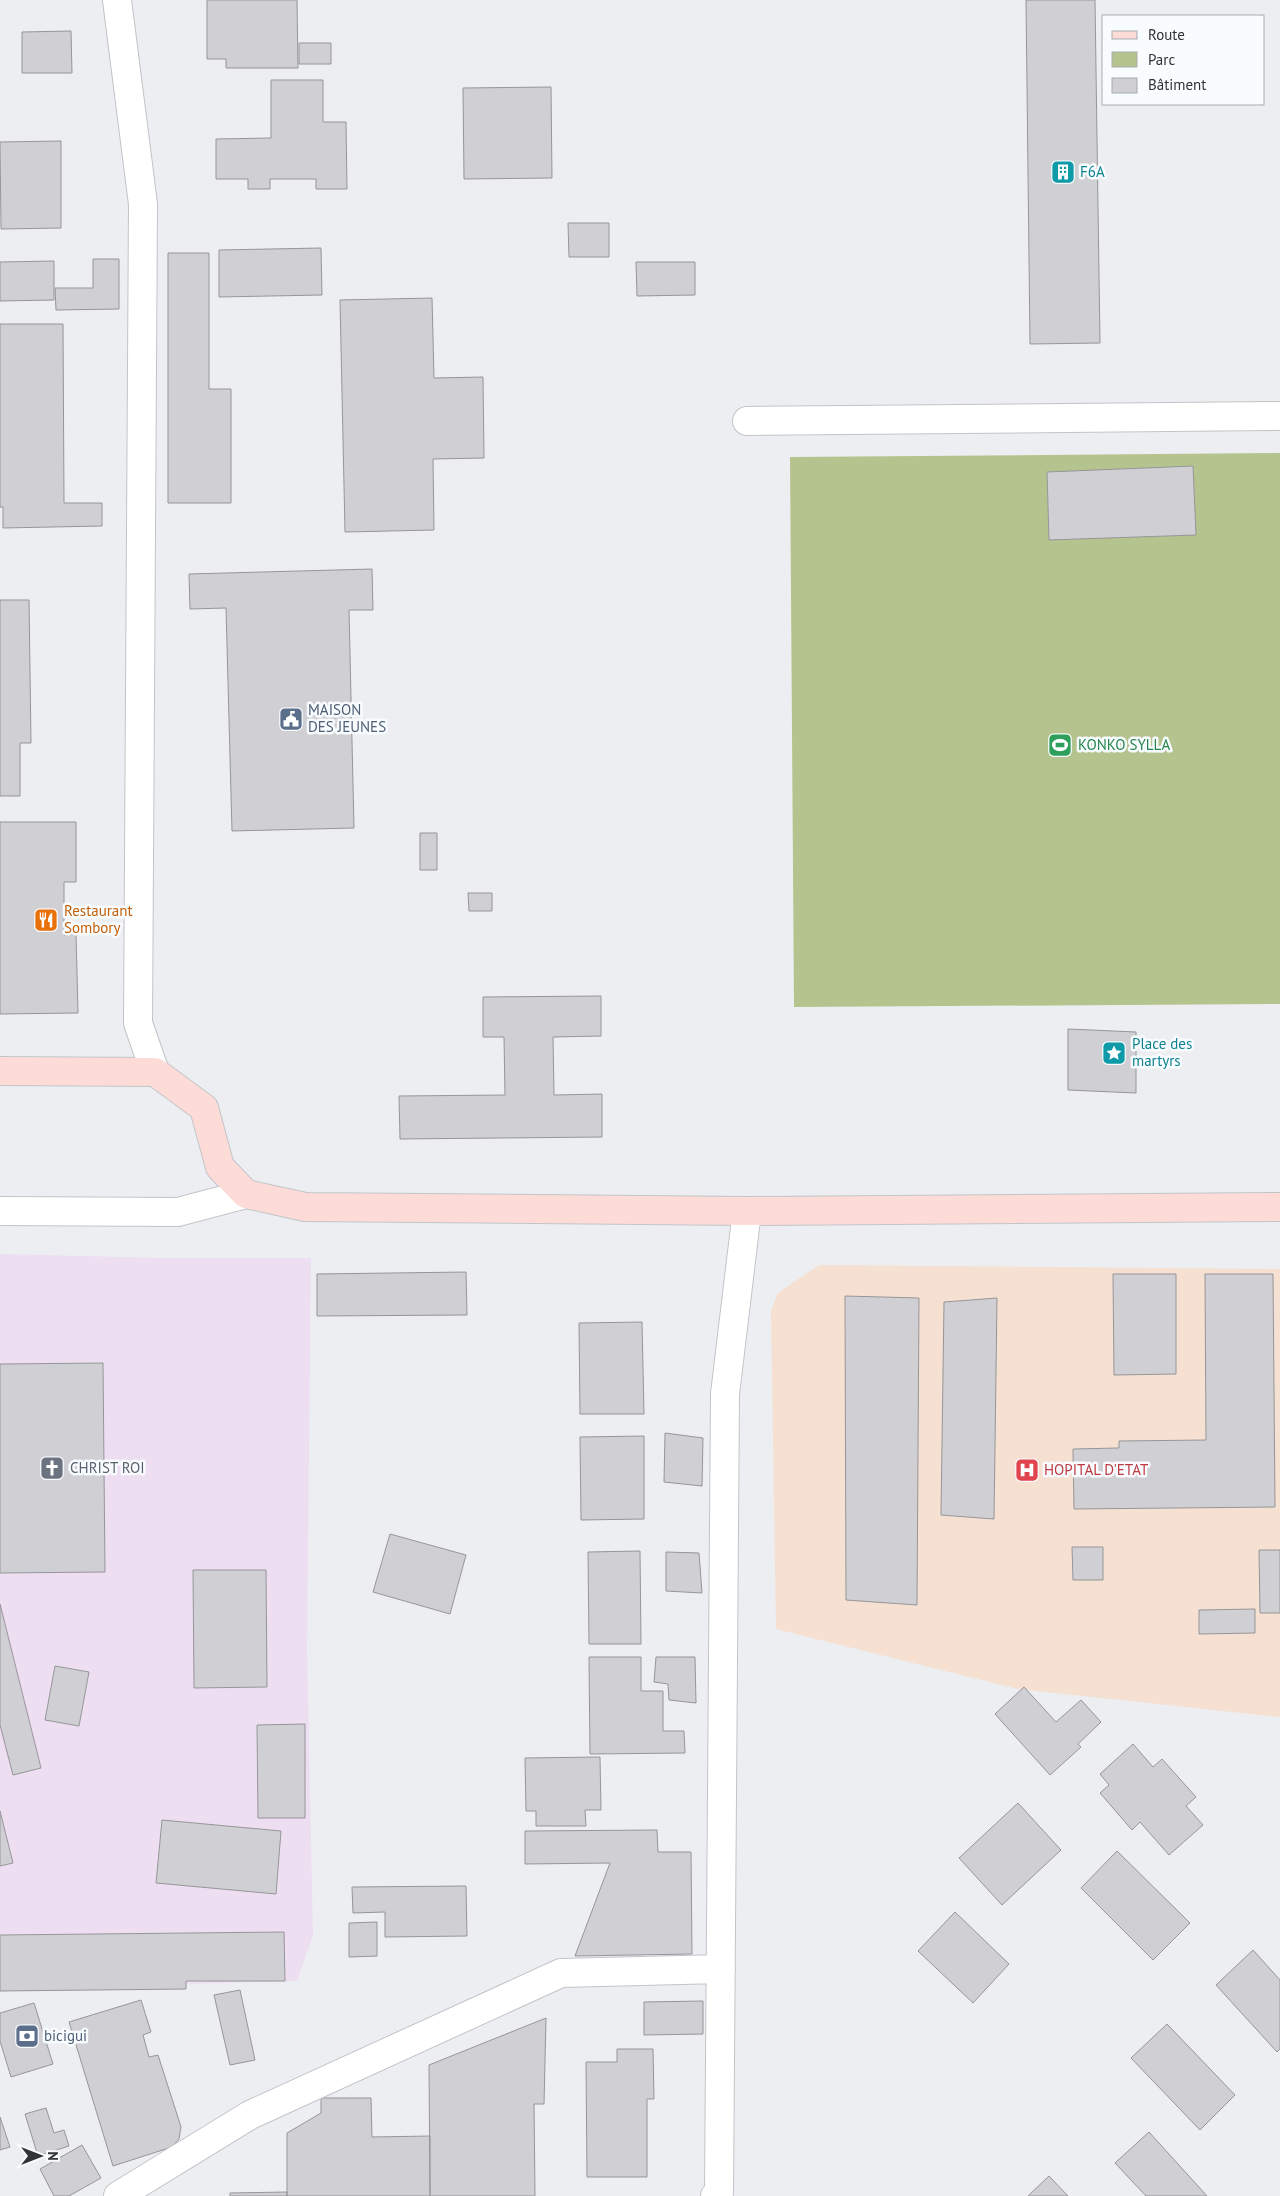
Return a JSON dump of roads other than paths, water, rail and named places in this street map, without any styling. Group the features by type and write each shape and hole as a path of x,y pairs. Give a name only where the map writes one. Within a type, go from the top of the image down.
{"main road":[{"path":"0,1071 155,1072 204,1108 220,1167 246,1194 306,1207 747,1212 1280,1207"}],"street":[{"path":"117,0 143,204 138,1024 155,1072"},
{"path":"747,421 1280,416"},
{"path":"0,1211 178,1212 246,1194"},
{"path":"719,2195 725,1394 747,1212"},
{"path":"118,2196 250,2115 561,1973 721,1969"}],"place":[{"name":"F6A","path":"1063,172"},
{"name":"MAISON DES JEUNES","path":"291,719"},
{"name":"KONKO SYLLA","path":"1060,745"},
{"name":"Restaurant Sombory","path":"46,920"},
{"name":"Place des martyrs","path":"1114,1053"},
{"name":"CHRIST ROI","path":"52,1468"},
{"name":"HOPITAL D'ETAT","path":"1027,1470"},
{"name":"bicigui","path":"27,2036"}]}
